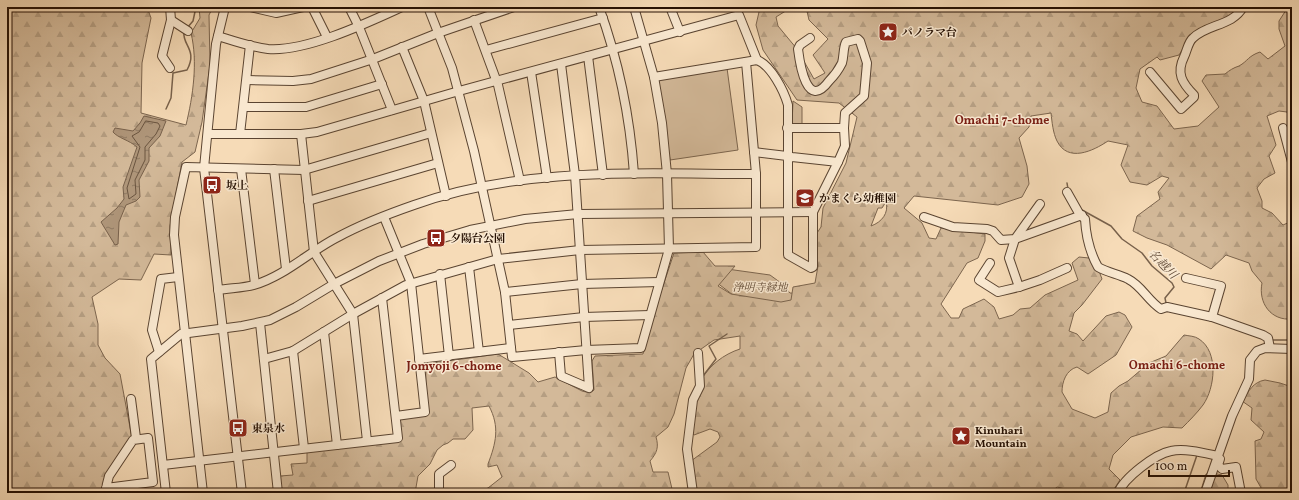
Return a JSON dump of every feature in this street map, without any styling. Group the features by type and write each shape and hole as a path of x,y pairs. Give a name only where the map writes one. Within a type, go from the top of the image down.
{"street":[{"path":"170,7 170,20 162,56 170,68"},
{"path":"225,7 218,36 204,168 242,493"},
{"path":"250,7 285,12 303,7"},
{"path":"312,7 328,37"},
{"path":"348,7 359,27 373,59 392,110"},
{"path":"218,36 267,49 292,48 359,27 402,7"},
{"path":"428,7 459,91 482,186 505,292 512,357 586,350 641,348 670,249 667,174 662,123 654,77 645,41 634,7"},
{"path":"600,7 614,49 627,104 634,174"},
{"path":"671,7 680,32"},
{"path":"1150,72 1181,108 1194,97 1194,95 1184,85 1179,71 1192,38 1234,18 1243,7"},
{"path":"246,80 304,81 373,59 438,33 508,8"},
{"path":"208,134 301,134 335,128 497,80 739,15 757,60 761,62 770,72 786,99 788,255 811,268 813,267 813,212 845,146 845,113 864,96 867,63 860,41 858,39 846,42 842,63 827,84 822,90 811,90 804,80 798,49 800,44 810,38"},
{"path":"486,50 604,18"},
{"path":"170,20 186,30"},
{"path":"474,20 497,80 520,181"},
{"path":"240,134 250,45"},
{"path":"402,47 424,101 446,196"},
{"path":"588,56 603,175"},
{"path":"654,77 757,60"},
{"path":"264,359 293,350 353,314 411,283 498,259 580,250 756,247 756,174 746,62"},
{"path":"559,352 561,376 589,388 575,175 561,64"},
{"path":"531,72 547,178"},
{"path":"244,107 306,107 382,84"},
{"path":"787,128 844,128"},
{"path":"1283,128 1292,162"},
{"path":"203,493 178,277 174,226 186,167 304,170 431,133"},
{"path":"301,134 314,252 353,314 367,441"},
{"path":"754,152 838,162"},
{"path":"308,201 438,163"},
{"path":"241,169 255,284"},
{"path":"274,169 286,269"},
{"path":"218,290 255,284 286,269 338,237 384,217 415,204 482,186 575,175 756,174"},
{"path":"1067,192 1085,219 1086,235 1091,254 1098,267 1128,278 1145,293 1152,304 1161,309 1167,307 1212,317 1266,336 1270,342 1270,348"},
{"path":"1019,287 1009,258 1015,239 1040,204"},
{"path":"166,493 151,359 185,333 260,323 282,314 334,284 398,253 446,237 525,219 578,214 813,212"},
{"path":"924,217 953,227 987,229 993,231 1001,240 1015,239 1082,215"},
{"path":"384,217 411,283 425,412 396,416"},
{"path":"990,262 979,280 998,292 1040,280 1067,268"},
{"path":"469,267 479,352"},
{"path":"440,274 449,356"},
{"path":"159,352 152,330 161,279 178,277"},
{"path":"1186,278 1220,286 1212,317"},
{"path":"505,292 582,284 660,282"},
{"path":"163,465 398,438 382,298"},
{"path":"508,325 584,317 650,315"},
{"path":"260,323 278,493"},
{"path":"324,332 337,445"},
{"path":"419,359 511,348"},
{"path":"1205,493 1232,416 1249,379 1250,360 1257,351 1270,348 1292,349"},
{"path":"293,350 304,448"},
{"path":"694,493 687,449 693,400 700,386 698,353"},
{"path":"131,399 136,438"},
{"path":"136,438 148,438 153,482 106,490 109,476 133,440 136,438"},
{"path":"1118,493 1125,480 1154,459 1170,451 1196,452 1217,457 1220,459 1218,465 1222,469 1236,467 1241,493"},
{"path":"438,493 439,474 451,465"}],"green space":[{"path":"7,7 147,7 151,18 142,63 141,113 186,125 194,79 194,56 191,33 200,18 199,7 213,7 209,15 210,65 202,122 195,152 182,162 170,226 171,255 154,254 141,280 119,279 92,297 98,324 98,345 105,358 120,374 132,438 108,472 103,487 103,493 7,493"},
{"path":"756,7 792,7 776,17 778,26 797,49 814,79 825,73 813,55 828,39 809,20 806,7 1241,7 1231,16 1190,37 1179,55 1160,60 1157,57 1140,69 1136,88 1142,102 1157,106 1174,129 1198,126 1219,107 1202,81 1206,75 1225,74 1260,52 1268,59 1285,46 1279,29 1279,21 1288,7 1292,7 1292,122 1287,112 1279,111 1267,116 1276,145 1269,156 1275,173 1264,179 1257,188 1262,201 1262,208 1272,213 1283,225 1292,221 1292,319 1285,319 1272,314 1264,304 1261,290 1262,283 1252,271 1249,263 1226,255 1211,269 1167,245 1133,231 1137,216 1160,199 1158,192 1169,178 1162,176 1147,185 1130,182 1121,165 1128,145 1108,141 1081,153 1068,152 1062,148 1057,141 1051,113 1031,116 1029,127 1019,138 1027,166 1029,184 1022,197 998,205 914,196 904,208 922,223 929,238 936,239 941,228 985,234 985,241 978,258 967,263 941,304 951,318 959,318 963,309 984,299 994,307 999,319 1013,315 1020,309 1030,308 1045,295 1078,280 1072,263 1079,257 1089,258 1099,271 1102,279 1074,313 1069,331 1077,334 1083,341 1106,316 1119,312 1125,315 1132,327 1116,355 1088,374 1077,367 1067,374 1064,380 1062,392 1072,409 1095,418 1108,412 1111,393 1149,363 1166,356 1184,335 1197,338 1205,345 1210,352 1213,370 1210,389 1203,405 1182,428 1163,427 1131,437 1113,455 1109,469 1120,480 1114,489 1082,489 1078,492 1057,487 1050,493 692,493 691,461 717,442 720,437 718,432 710,429 694,435 690,430 698,387 703,376 717,361 722,357 740,349 740,336 714,340 694,354 686,368 674,414 668,427 656,437 657,450 650,461 653,472 668,472 673,493 474,493 488,488 502,477 497,465 488,467 496,435 495,421 489,406 472,408 473,430 465,439 453,439 437,450 430,464 418,476 415,493 281,493 280,476 293,475 291,464 307,463 307,452 400,440 398,420 425,415 426,364 498,354 529,373 538,382 555,377 582,391 590,393 594,390 592,361 595,356 643,354 647,334 674,253 703,252 715,266 735,266 718,286 731,294 781,302 791,300 793,287 815,283 818,266 815,236 821,227 823,208 846,163 857,117 839,103 797,100 763,50 756,25 759,12","holes":["886,202 887,206 884,217 871,226 878,208 882,208"]},
{"path":"727,68 738,150 670,160 658,79"},
{"path":"793,101 802,107 802,125 792,125"},
{"name":"浄明寺緑地","path":"727,269 770,275 781,283 790,293 805,294 805,314 733,295 716,282"},
{"path":"1265,380 1292,387 1292,493 1264,493 1256,479 1255,441 1261,439 1264,432 1251,420 1252,408 1242,401 1254,385"},
{"path":"1213,473 1222,475 1228,485 1228,493 1200,493 1206,474"}],"water":[{"path":"144,116 166,121 160,136 149,148 149,161 139,180 140,197 136,201 126,205 119,222 118,244 115,245 101,222 117,208 124,199 123,187 137,147 113,132 115,128 133,131"}],"waterway":[{"path":"187,28 193,21 196,7"},
{"path":"166,109 171,98 173,73 187,70 190,63 191,57 189,48 185,41 184,32"},
{"name":"名越川","path":"1067,183 1068,189"},
{"name":"名越川","path":"1082,210 1111,226 1122,239 1142,253 1152,266 1172,283 1174,287 1165,298 1166,303"},
{"path":"703,376 716,359 709,346 727,334"},
{"name":"名越川","path":"1271,340 1292,340"},
{"path":"1184,493 1197,455"}],"place":[{"name":"パノラマ台","path":"888,32"},
{"name":"坂上","path":"212,185"},
{"name":"かまくら幼稚園","path":"805,198"},
{"name":"夕陽台公園","path":"436,238"},
{"name":"東泉水","path":"238,428"},
{"name":"Kinuhari Mountain","path":"961,436"}],"district":[{"name":"Omachi 7-chome","path":"1002,120"},
{"name":"Omachi 6-chome","path":"1177,365"},
{"name":"Jomyoji 6-chome","path":"454,366"}]}
